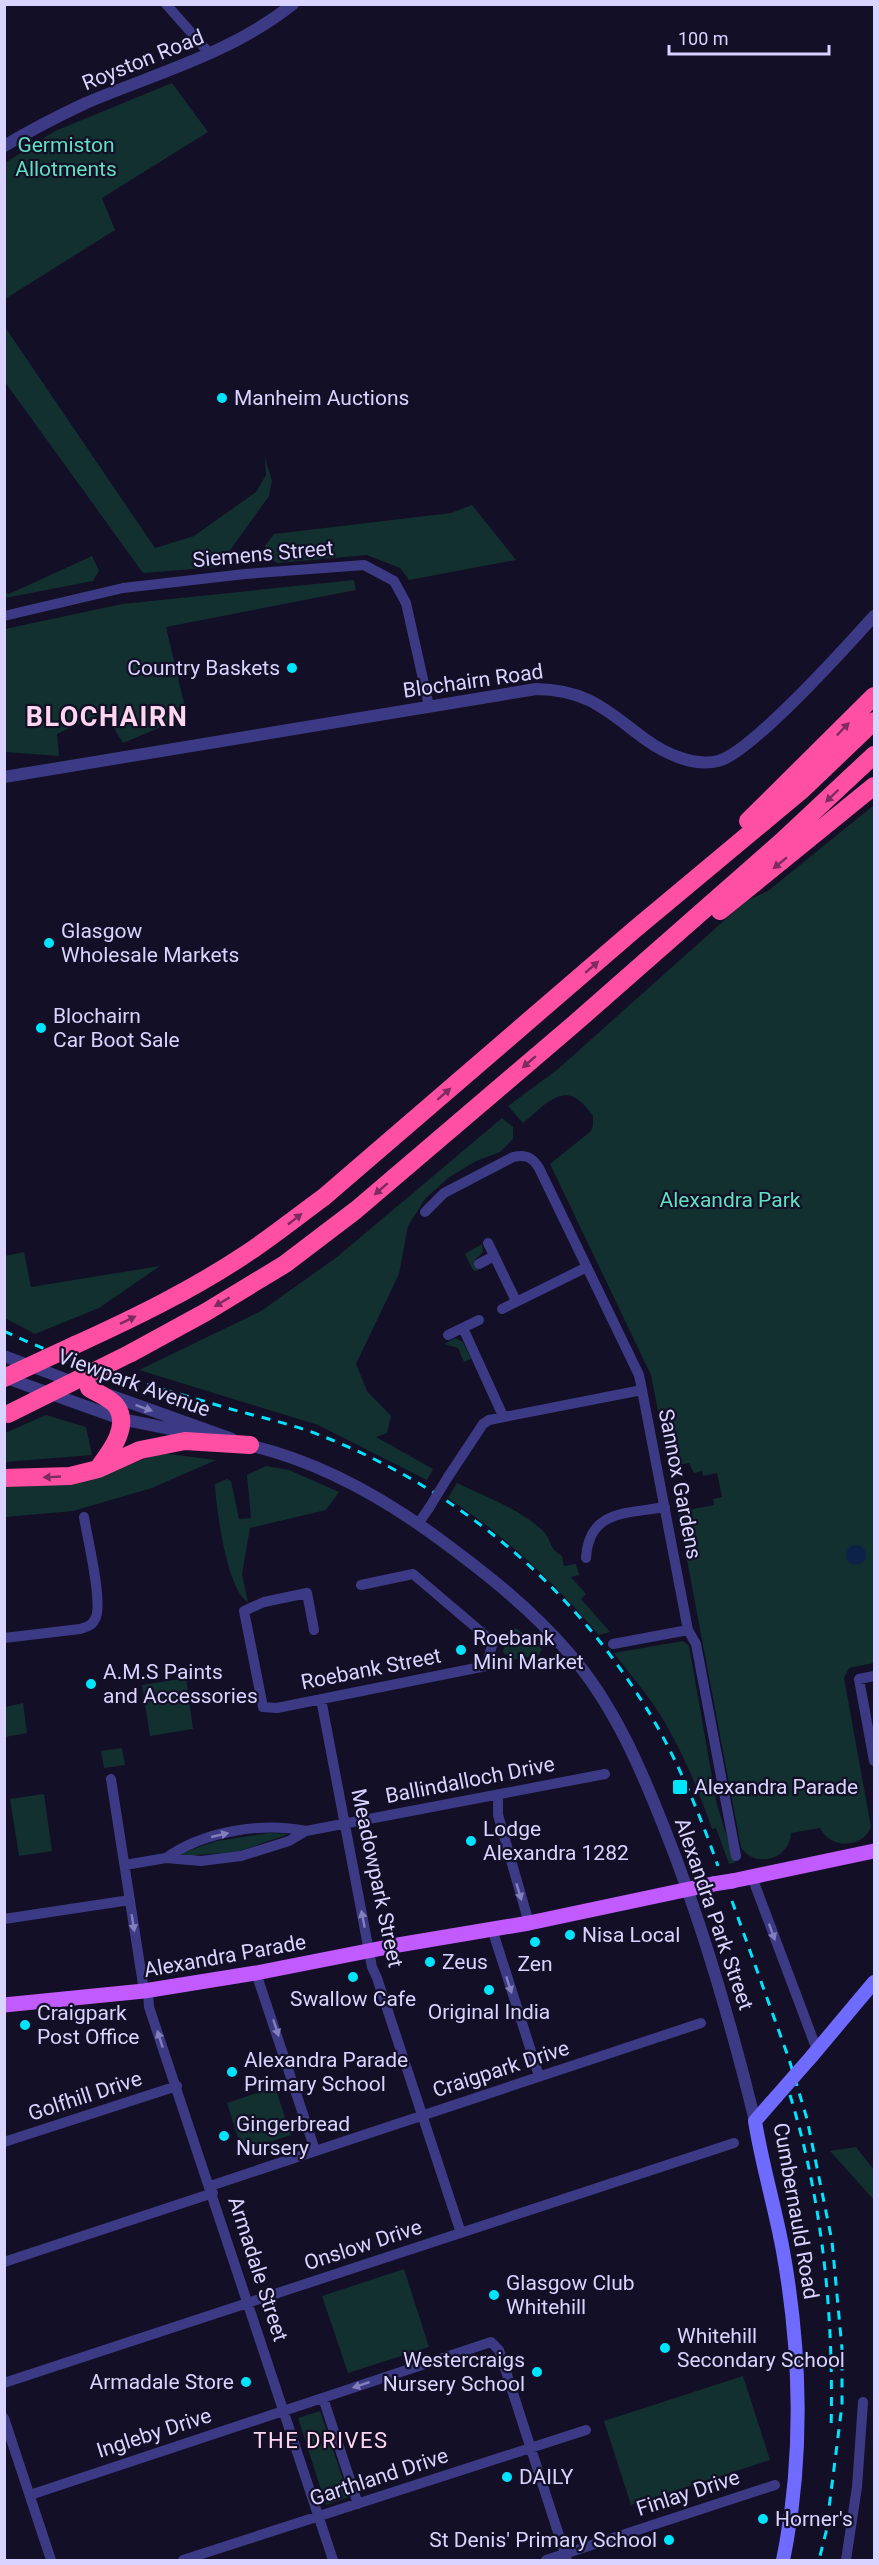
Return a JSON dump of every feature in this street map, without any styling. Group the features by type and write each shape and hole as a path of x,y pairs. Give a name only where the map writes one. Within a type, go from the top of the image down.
{"highway":[{"path":"634,930 789,782 874,696"},
{"path":"4,1377 191,1288 246,1255 285,1227 324,1197 634,930 803,789 874,721"},
{"path":"6,1415 131,1353 206,1312 285,1264 356,1210 574,1024 798,827 874,755"},
{"path":"574,1024 756,882 874,786"},
{"path":"89,1388 116,1406 121,1419 116,1444 98,1469"},
{"path":"4,1478 70,1476 98,1469 140,1450 185,1441 250,1445"}],"main road":[{"name":"Alexandra Parade","path":"4,2005 146,1991 256,1973 529,1923 874,1851"},
{"name":"Cumbernauld Road","path":"783,2560 794,2480 797,2409 796,2361 783,2250 755,2121 874,1982"}],"street":[{"path":"166,4 210,54"},
{"name":"Royston Road","path":"4,146 43,123 88,102 242,40 293,4"},
{"name":"Siemens Street","path":"4,616 123,588 245,574 364,564 394,581 406,603 429,706"},
{"name":"Blochairn Road","path":"4,777 536,689 558,689 583,696 601,706 658,748 690,761 718,761 748,745 874,616"},
{"name":"Sannox Gardens","path":"425,1212 444,1193 513,1157 522,1155 535,1161 587,1267 639,1375 688,1630 696,1644 736,1856"},
{"path":"488,1243 516,1301"},
{"path":"479,1264 494,1256"},
{"path":"502,1309 587,1267"},
{"path":"448,1335 479,1320"},
{"path":"463,1328 503,1416"},
{"name":"Viewpark Avenue","path":"4,1356 250,1445 297,1458 348,1481 418,1524"},
{"name":"Viewpark Avenue","path":"4,1377 121,1419 250,1445"},
{"path":"418,1524 483,1424 503,1416 642,1389"},
{"path":"586,1558 587,1544 593,1529 599,1523 610,1517 665,1507"},
{"path":"4,1638 80,1629 89,1626 95,1620 98,1603 84,1517"},
{"name":"Alexandra Park Street","path":"418,1524 509,1593 570,1654 621,1730 658,1811 688,1890 729,2014 755,2121"},
{"name":"Roebank Street","path":"314,1630 307,1593 264,1602 244,1611 263,1707 277,1708 486,1666 493,1641 413,1574 361,1585"},
{"path":"613,1644 688,1630"},
{"path":"874,1676 859,1679 874,1761"},
{"name":"Meadowpark Street","path":"321,1699 372,1967 461,2234"},
{"name":"Ballindalloch Drive","path":"125,1865 166,1858 201,1861 241,1856 289,1841 306,1831 605,1774"},
{"name":"Armadale Street","path":"111,1779 129,1900 149,2007 212,2189 333,2560"},
{"path":"498,1795 498,1815 529,1923"},
{"name":"Ballindalloch Drive","path":"166,1858 180,1848 221,1835 264,1828 290,1828 306,1831"},
{"path":"752,1877 814,2053"},
{"path":"4,1919 129,1900"},
{"path":"492,1929 538,2076"},
{"path":"256,1973 315,2150"},
{"name":"Craigpark Drive","path":"4,2262 315,2150 701,2023"},
{"name":"Golfhill Drive","path":"4,2142 177,2086"},
{"name":"Onslow Drive","path":"4,2383 734,2143"},
{"name":"Ingleby Drive","path":"30,2495 491,2342 496,2344 531,2448"},
{"path":"323,2398 358,2504"},
{"path":"846,2560 857,2487 863,2403"},
{"path":"4,2418 51,2560"},
{"name":"Garthland Drive","path":"183,2560 586,2430"},
{"path":"531,2448 566,2557"},
{"name":"Finlay Drive","path":"546,2560 566,2557 775,2485"}],"green space":[{"name":"Germiston Allotments","path":"172,83 208,132 102,198 115,230 5,299 5,163 55,131"},
{"path":"5,327 155,548 194,536 256,492 266,475 265,458 272,481 269,496 218,567 143,573 5,382"},
{"path":"472,505 516,560 409,580 400,568 367,555 277,563 267,556 265,546 274,534 451,513"},
{"path":"92,556 99,571 93,581 5,598 5,593 9,594"},
{"path":"354,580 356,590 166,627 187,716 123,743 104,712 57,734 59,756 5,752 5,629 122,604"},
{"name":"Alexandra Park","path":"874,805 874,1663 849,1668 844,1678 871,1827 861,1839 847,1844 831,1840 820,1828 791,1833 785,1850 771,1858 762,1859 747,1854 741,1847 678,1512 714,1505 713,1499 722,1497 717,1473 703,1476 702,1471 694,1473 689,1463 669,1467 651,1375 550,1164 591,1131 593,1116 583,1104 566,1095 550,1101 523,1123 508,1106 558,1069 746,901 768,891"},
{"path":"502,1118 513,1127 513,1139 500,1152 476,1161 448,1178 425,1199 408,1226 399,1274 356,1364 367,1391 391,1416 387,1433 376,1437 433,1469 427,1480 318,1425 139,1370 261,1311 337,1257"},
{"path":"482,1244 483,1252 475,1260 480,1269 476,1271 473,1270 465,1254"},
{"path":"24,1252 31,1287 160,1266 99,1308 35,1334 5,1318 5,1256"},
{"path":"455,1338 463,1342 471,1359 464,1362 458,1348 444,1344"},
{"path":"46,1415 86,1427 92,1455 5,1462 5,1433"},
{"path":"161,1453 216,1460 152,1488 73,1511 5,1517 4,1487 74,1484"},
{"path":"266,1466 289,1470 339,1492 326,1510 250,1528 242,1574 248,1602 234,1582 229,1566 220,1529 215,1484 227,1479 231,1481 239,1519 251,1518 247,1475"},
{"path":"457,1483 514,1510 543,1531 554,1550 562,1556 564,1566 576,1564 579,1575 571,1577 586,1594 581,1599 610,1632 599,1635 528,1561 490,1528 448,1498"},
{"path":"516,1628 542,1649 539,1655 512,1660 503,1652 509,1630"},
{"path":"683,1641 689,1646 717,1805 735,1863 729,1864 716,1828 712,1829 694,1781 671,1734 653,1704 614,1653"},
{"path":"186,1678 193,1729 150,1736 142,1685"},
{"path":"23,1703 27,1733 5,1737 5,1707"},
{"path":"122,1748 125,1765 104,1768 101,1751"},
{"path":"44,1794 52,1851 19,1856 10,1799"},
{"path":"269,1833 289,1834 237,1852 182,1856 182,1853 217,1841"},
{"path":"275,2087 291,2135 242,2151 227,2103"},
{"path":"856,2147 874,2170 874,2200 830,2151"},
{"path":"404,2269 429,2347 348,2373 322,2296"},
{"path":"743,2376 770,2460 631,2505 604,2421"},
{"path":"320,2411 349,2497 326,2505 298,2418"}],"water":[{"path":"856,1545 863,1548 866,1555 863,1562 856,1565 849,1562 846,1555 849,1548"}],"railway":[{"path":"4,1331 114,1374 322,1436 370,1457 416,1482 501,1541 575,1612 608,1652 638,1695 673,1757 693,1800 718,1866"},
{"path":"732,1901 789,2059 807,2119 832,2241 842,2349 842,2405 826,2532 819,2560"},
{"path":"790,2095 811,2177 824,2261 831,2345 831,2430"}],"place":[{"name":"Manheim Auctions","path":"222,398"},
{"name":"Country Baskets","path":"292,668"},
{"name":"Glasgow Wholesale Markets","path":"49,943"},
{"name":"Blochairn Car Boot Sale","path":"41,1028"},
{"name":"Roebank Mini Market","path":"461,1650"},
{"name":"A.M.S Paints and Accessories","path":"91,1684"},
{"name":"Alexandra Parade","path":"680,1787"},
{"name":"Lodge Alexandra 1282","path":"471,1841"},
{"name":"Nisa Local","path":"570,1935"},
{"name":"Zen","path":"535,1942"},
{"name":"Zeus","path":"430,1962"},
{"name":"Swallow Cafe","path":"353,1977"},
{"name":"Original India","path":"489,1990"},
{"name":"Craigpark Post Office","path":"25,2025"},
{"name":"Alexandra Parade Primary School","path":"232,2072"},
{"name":"Gingerbread Nursery","path":"224,2136"},
{"name":"Glasgow Club Whitehill","path":"494,2295"},
{"name":"Whitehill Secondary School","path":"665,2348"},
{"name":"Westercraigs Nursery School","path":"537,2372"},
{"name":"Armadale Store","path":"246,2382"},
{"name":"DAILY","path":"507,2477"},
{"name":"Horner's","path":"763,2519"},
{"name":"St Denis' Primary School","path":"669,2540"}],"district":[{"name":"BLOCHAIRN","path":"107,717"},
{"name":"THE DRIVES","path":"321,2440"}]}
